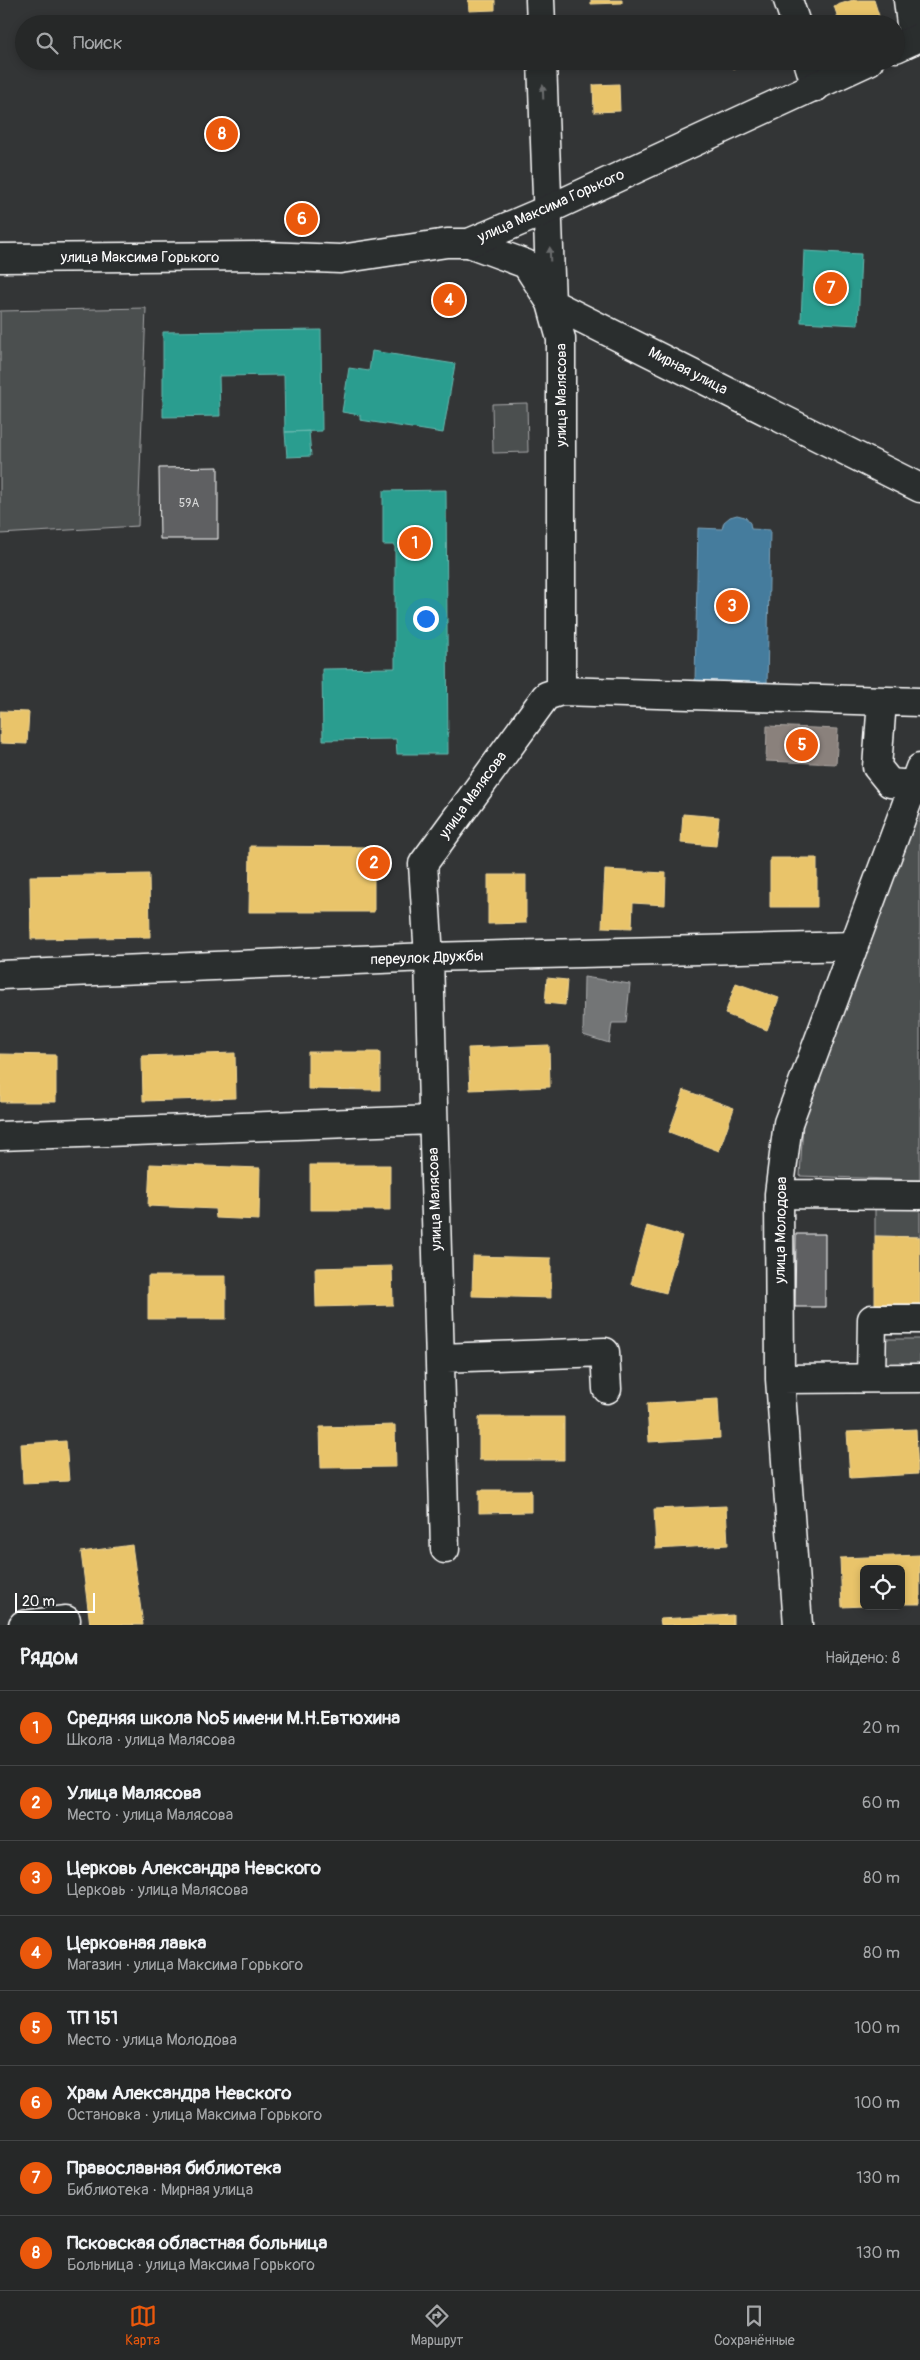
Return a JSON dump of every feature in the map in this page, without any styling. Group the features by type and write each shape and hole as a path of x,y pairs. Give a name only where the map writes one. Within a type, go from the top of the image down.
{"street":[{"path":"540,0 540,15"},
{"path":"788,0 793,15"},
{"path":"908,0 910,42"},
{"name":"улица Малясова","path":"445,1549 429,957 423,864 546,696 561,691 561,339 551,303 542,70"},
{"path":"811,70 816,87"},
{"name":"улица Максима Горького","path":"0,258 266,256 340,259 447,243 468,243 548,209 851,70"},
{"path":"468,243 526,264 551,303"},
{"name":"Мирная улица","path":"551,303 920,488"},
{"path":"561,691 920,702"},
{"path":"882,701 877,767 890,782 917,777"},
{"name":"улица Молодова","path":"798,1625 780,1379 779,1194 788,1123 917,777"},
{"name":"переулок Дружбы","path":"0,975 429,957 854,946"},
{"path":"0,1136 433,1120"},
{"path":"779,1194 920,1196"},
{"path":"871,1378 872,1319 920,1319"},
{"path":"440,1358 605,1352 607,1389"},
{"path":"780,1379 920,1378"},
{"path":"23,1625 66,1620"}],"shaded area":[{"path":"146,308 138,526 0,534 0,311"},
{"path":"527,403 528,452 493,453 492,404"},
{"path":"916,814 920,814 920,1180 800,1176 803,1123"},
{"path":"584,977 630,984 626,1023 612,1023 609,1043 583,1035"},
{"path":"875,1194 920,1195 920,1237 875,1236"},
{"path":"872,1339 920,1339 920,1378 871,1378"}],"building: Жильё":[{"path":"468,0 495,0 495,10 469,11"},
{"path":"591,0 622,0 622,3 591,4"},
{"path":"853,0 874,0 879,15 837,15 834,6"},
{"path":"619,84 620,111 594,112 593,85"},
{"path":"0,711 29,712 27,744 0,743"},
{"path":"683,814 719,817 716,846 681,843"},
{"path":"250,846 374,847 374,912 249,912"},
{"path":"770,858 817,858 817,907 770,907"},
{"path":"605,870 666,873 665,905 633,903 632,928 602,927"},
{"path":"149,874 150,937 31,939 30,876"},
{"path":"488,875 526,875 526,923 488,924"},
{"path":"547,978 567,980 565,1005 545,1003"},
{"path":"736,983 779,998 767,1030 725,1014"},
{"path":"549,1045 550,1087 470,1090 468,1048"},
{"path":"308,1052 380,1052 380,1090 308,1089"},
{"path":"235,1053 236,1098 143,1101 142,1056"},
{"path":"0,1054 56,1055 56,1102 0,1102"},
{"path":"684,1090 734,1108 719,1151 669,1132"},
{"path":"150,1164 260,1168 259,1220 216,1218 215,1209 148,1206"},
{"path":"310,1165 390,1165 390,1210 310,1210"},
{"path":"647,1226 682,1236 666,1293 631,1284"},
{"path":"875,1236 920,1237 920,1304 875,1304"},
{"path":"473,1256 551,1258 551,1298 472,1296"},
{"path":"392,1266 393,1305 316,1307 315,1268"},
{"path":"148,1276 226,1276 226,1319 148,1319"},
{"path":"718,1399 720,1438 649,1442 647,1403"},
{"path":"479,1417 564,1417 564,1460 479,1460"},
{"path":"395,1425 396,1467 321,1468 320,1427"},
{"path":"916,1429 918,1474 850,1478 847,1432"},
{"path":"66,1441 69,1481 23,1483 21,1444"},
{"path":"479,1490 531,1490 531,1512 479,1513"},
{"path":"726,1506 728,1545 656,1549 654,1509"},
{"path":"132,1545 143,1625 90,1625 81,1552"},
{"path":"920,1555 920,1604 905,1604 905,1565 860,1565 860,1606 842,1607 840,1558"},
{"path":"733,1615 733,1625 661,1625 660,1619"}],"building: Школы":[{"path":"804,251 861,254 858,325 801,322"},
{"path":"321,330 322,431 285,432 284,375 219,376 220,416 163,417 163,332"},
{"path":"372,351 455,364 443,433 360,420 360,415 342,412 349,368 369,371"},
{"path":"309,431 311,456 287,457 285,432"},
{"path":"446,490 448,754 397,754 396,739 323,740 322,669 395,668 395,545 383,545 383,491"}],"building: Учреждения":[{"path":"737,515 745,517 750,523 751,529 770,530 767,686 695,682 698,528 722,529 724,522 730,517"}],"building: Промзона":[{"path":"767,726 838,729 836,764 766,761"}],"building: Прочее":[{"path":"218,467 218,539 160,539 159,468"},
{"path":"796,1234 825,1234 825,1307 795,1307"}],"place":[{"name":"Псковская областная больница","path":"222,134"},
{"name":"Храм Александра Невского","path":"302,219"},
{"name":"Православная библиотека","path":"831,288"},
{"name":"Церковная лавка","path":"449,300"},
{"name":"Средняя школа №5 имени М.Н.Евтюхина","path":"415,543"},
{"name":"Церковь Александра Невского","path":"732,606"},
{"name":"ТП 151","path":"802,745"},
{"name":"Улица Малясова","path":"374,863"}]}
